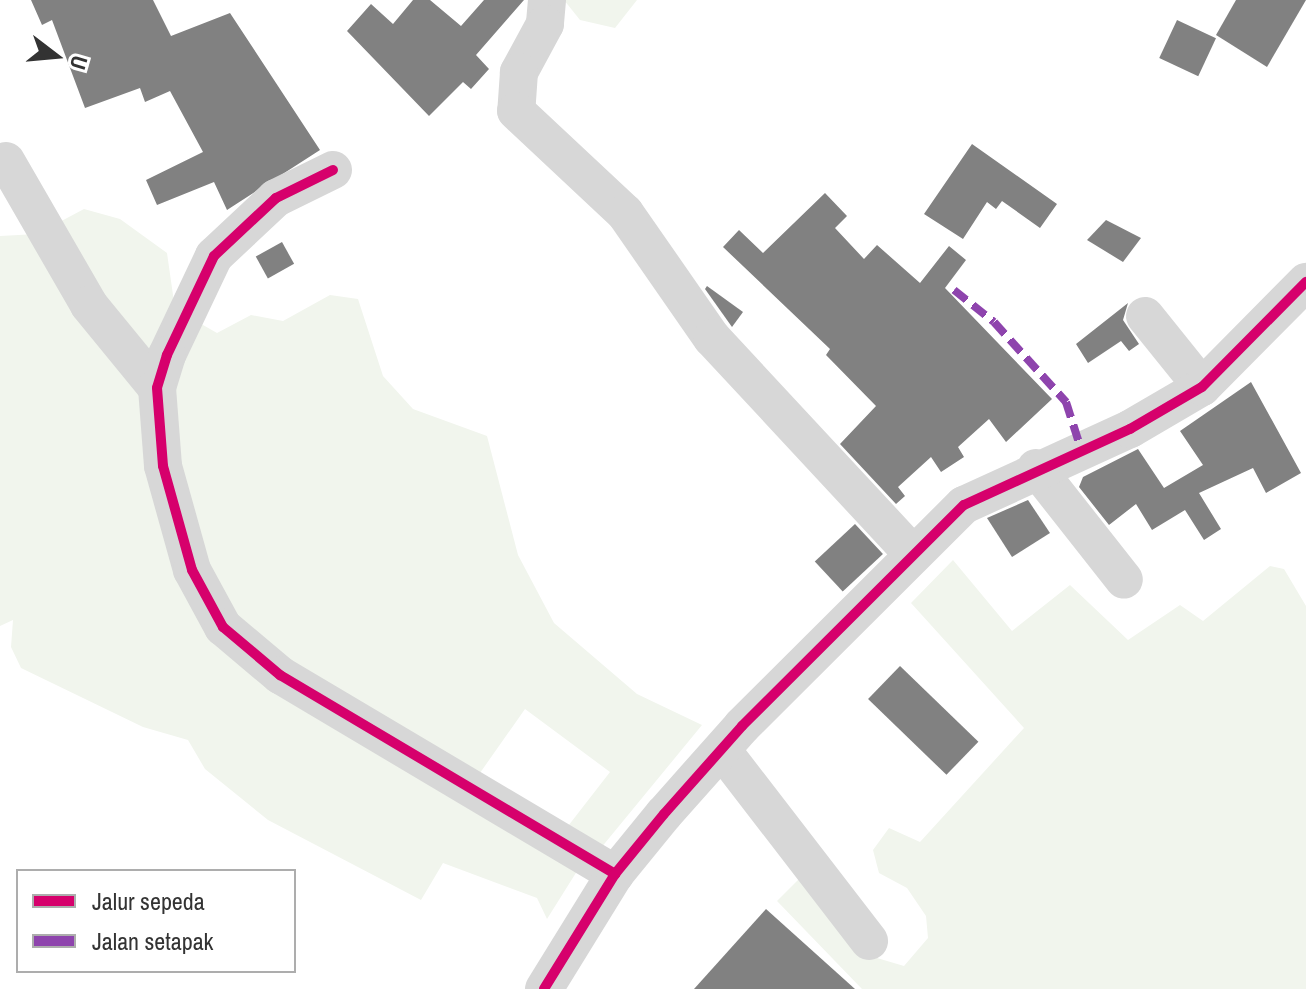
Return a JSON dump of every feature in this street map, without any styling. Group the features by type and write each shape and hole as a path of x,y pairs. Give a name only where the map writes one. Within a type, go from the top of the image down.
{"street":[{"path":"547,0 545,24 519,72 516,111 625,213 712,338 913,554"},
{"path":"6,161 89,305 157,388"},
{"path":"333,170 276,198 214,256 157,388 173,505 192,570 223,627 280,675 615,874"},
{"path":"544,989 615,874 722,750 964,505 1036,468 1130,429 1202,387 1305,286"},
{"path":"1145,316 1202,387"},
{"path":"1036,468 1124,580"},
{"path":"722,750 869,941"}],"shaded area":[{"path":"564,0 637,0 615,28 580,20"},
{"path":"84,209 120,219 167,253 175,309 217,333 251,315 283,321 330,295 358,299 383,376 413,409 487,436 518,555 554,623 637,694 702,725 596,854 565,830 610,772 525,709 468,790 579,868 547,919 537,898 443,863 421,900 268,820 205,769 188,740 143,727 21,668 11,647 13,620 0,626 0,236 37,234"},
{"path":"953,560 1012,631 1070,585 1128,640 1180,605 1203,621 1270,566 1284,569 1306,606 1306,989 862,989 777,901 803,875 850,935 877,958 904,966 928,938 926,916 907,888 879,873 873,850 889,828 920,842 1024,728 911,603"}],"building":[{"path":"31,0 153,0 171,36 230,13 320,150 227,210 214,182 157,205 146,180 203,152 170,91 145,102 140,88 85,108 52,20 42,25"},
{"path":"413,0 430,0 461,26 484,0 524,0 476,55 489,69 471,89 463,82 429,116 347,31 371,4 393,24"},
{"path":"1236,0 1306,0 1267,67 1216,35"},
{"path":"1177,20 1216,38 1198,76 1159,58"},
{"path":"972,144 1057,204 1040,228 1002,201 996,209 987,202 963,239 924,214"},
{"path":"825,193 847,216 835,228 864,259 877,245 920,283 949,246 966,260 945,288 1052,399 1006,442 989,419 958,447 964,457 941,472 931,457 898,487 905,496 896,504 840,444 876,406 826,355 830,349 723,247 739,230 763,253"},
{"path":"1106,220 1141,238 1123,262 1087,240"},
{"path":"282,242 294,264 268,278 256,257"},
{"path":"707,286 743,312 732,327 705,289"},
{"path":"1128,303 1123,320 1139,344 1129,351 1121,341 1088,363 1076,344"},
{"path":"1251,382 1301,473 1266,493 1253,468 1199,493 1221,529 1204,540 1185,510 1152,530 1136,504 1109,525 1079,487 1083,477 1138,449 1164,488 1203,465 1180,431"},
{"path":"1028,500 1050,533 1012,557 987,518"},
{"path":"855,524 883,554 843,591 815,562"},
{"path":"900,666 978,742 946,775 868,699"},
{"path":"766,909 855,989 694,989"}],"marked path":[{"path":"954,290 994,322 1066,402 1081,449"}],"cycle path":[{"path":"333,170 276,198 214,256 167,355 157,388 163,466 192,570 223,627 280,675 615,874"},
{"path":"544,989 615,874 664,814 742,726 964,505 1130,429 1202,387 1306,282"}]}
